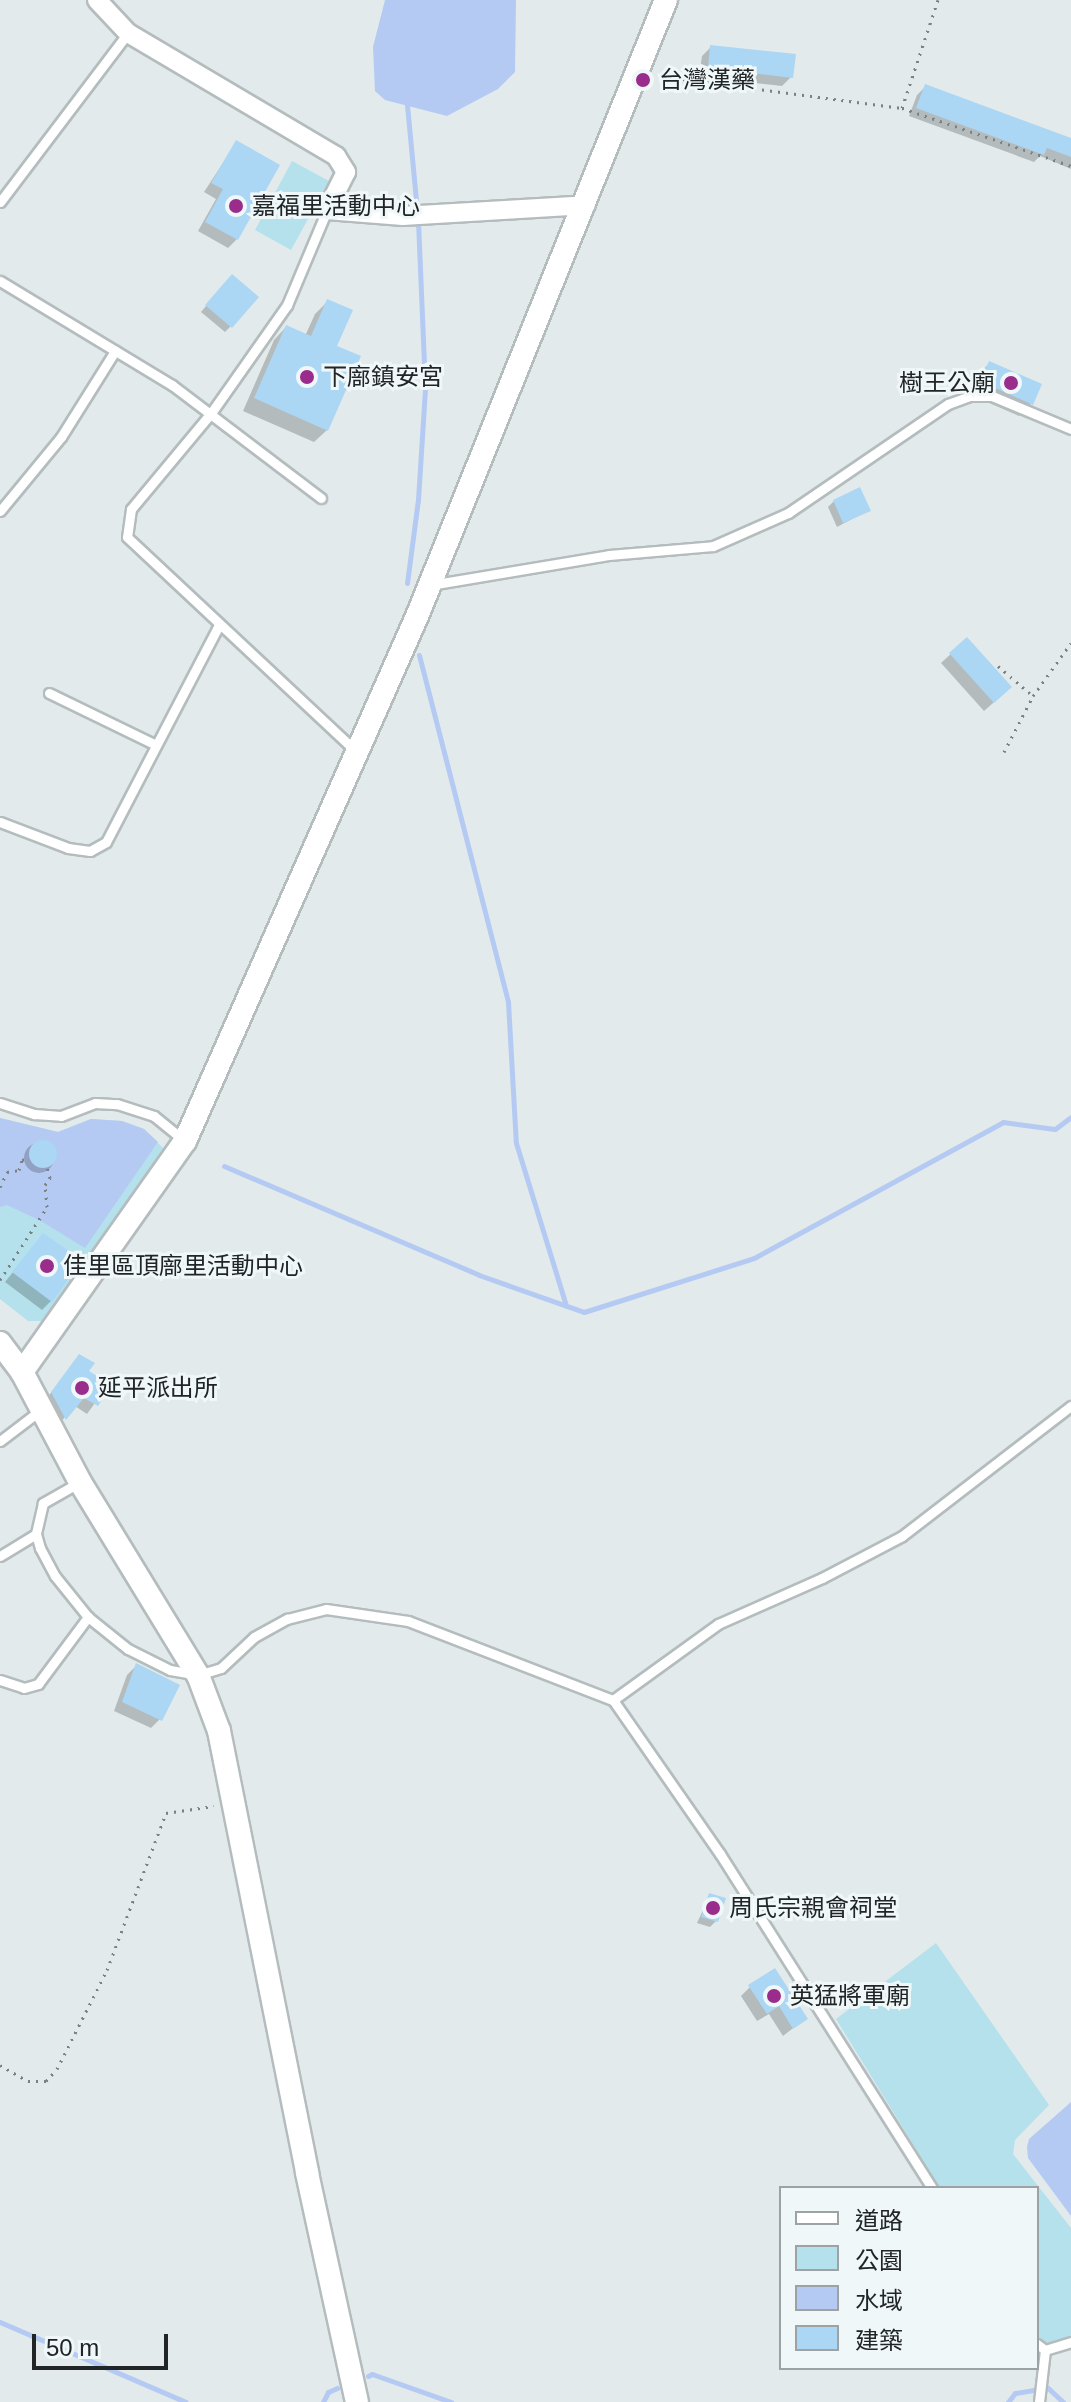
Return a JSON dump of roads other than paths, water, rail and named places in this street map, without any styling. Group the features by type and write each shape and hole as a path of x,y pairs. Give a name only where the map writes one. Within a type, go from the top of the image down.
{"street":[{"path":"97,0 128,33 336,156 346,172 327,210 412,216 586,205"},
{"path":"22,1372 185,1141 359,753 586,205 666,0"},
{"path":"0,1343 22,1372 80,1482 198,1675 219,1731 357,2402"}],"lane":[{"path":"0,202 128,33"},
{"path":"327,210 287,305 211,413 131,509 127,537 359,753"},
{"path":"0,281 211,413 321,498"},
{"path":"0,511 61,437 115,351"},
{"path":"429,586 609,555 713,546 788,513 948,404 970,396 992,396 1071,429"},
{"path":"0,822 68,848 90,851 106,842 219,625"},
{"path":"49,693 156,745"},
{"path":"0,1103 34,1114 61,1116 95,1103 117,1104 154,1116 185,1141"},
{"path":"613,1700 718,1624 822,1578 902,1536 1071,1406"},
{"path":"0,1441 43,1409"},
{"path":"80,1482 43,1503 36,1534 55,1576 88,1617 128,1649 170,1670 198,1675 221,1668 254,1637 287,1619 326,1609 408,1621 613,1700 720,1854 931,2186"},
{"path":"0,1556 36,1534"},
{"path":"0,1680 24,1688 38,1684 88,1617"},
{"path":"1039,2402 1041,2347 1071,2342"}],"water":[{"path":"385,0 516,0 515,72 498,89 447,116 385,100 375,91 373,47"},
{"path":"0,1118 58,1132 91,1119 122,1121 144,1129 158,1142 85,1248 41,1221 7,1205 0,1207"},
{"path":"1071,2102 1071,2216 1028,2158 1027,2147 1029,2139"}],"waterway":[{"path":"407,105 417,211"},
{"path":"407,583 418,500 425,388 418,221"},
{"path":"419,655 508,1002 516,1143 566,1306"},
{"path":"224,1166 479,1275 584,1312 754,1258 1003,1122 1055,1129 1071,1117"},
{"path":"0,2322 186,2402"},
{"path":"368,2376 372,2374 451,2402"},
{"path":"323,2402 328,2392 337,2388"},
{"path":"1008,2402 1015,2393 1048,2388 1063,2402"}],"place":[{"name":"台灣漢藥","path":"643,80"},
{"name":"嘉福里活動中心","path":"236,206"},
{"name":"下廍鎮安宮","path":"307,377"},
{"name":"樹王公廟","path":"1011,383"},
{"name":"佳里區頂廍里活動中心","path":"47,1266"},
{"name":"延平派出所","path":"82,1388"},
{"name":"周氏宗親會祠堂","path":"713,1908"},
{"name":"英猛將軍廟","path":"774,1996"}]}
